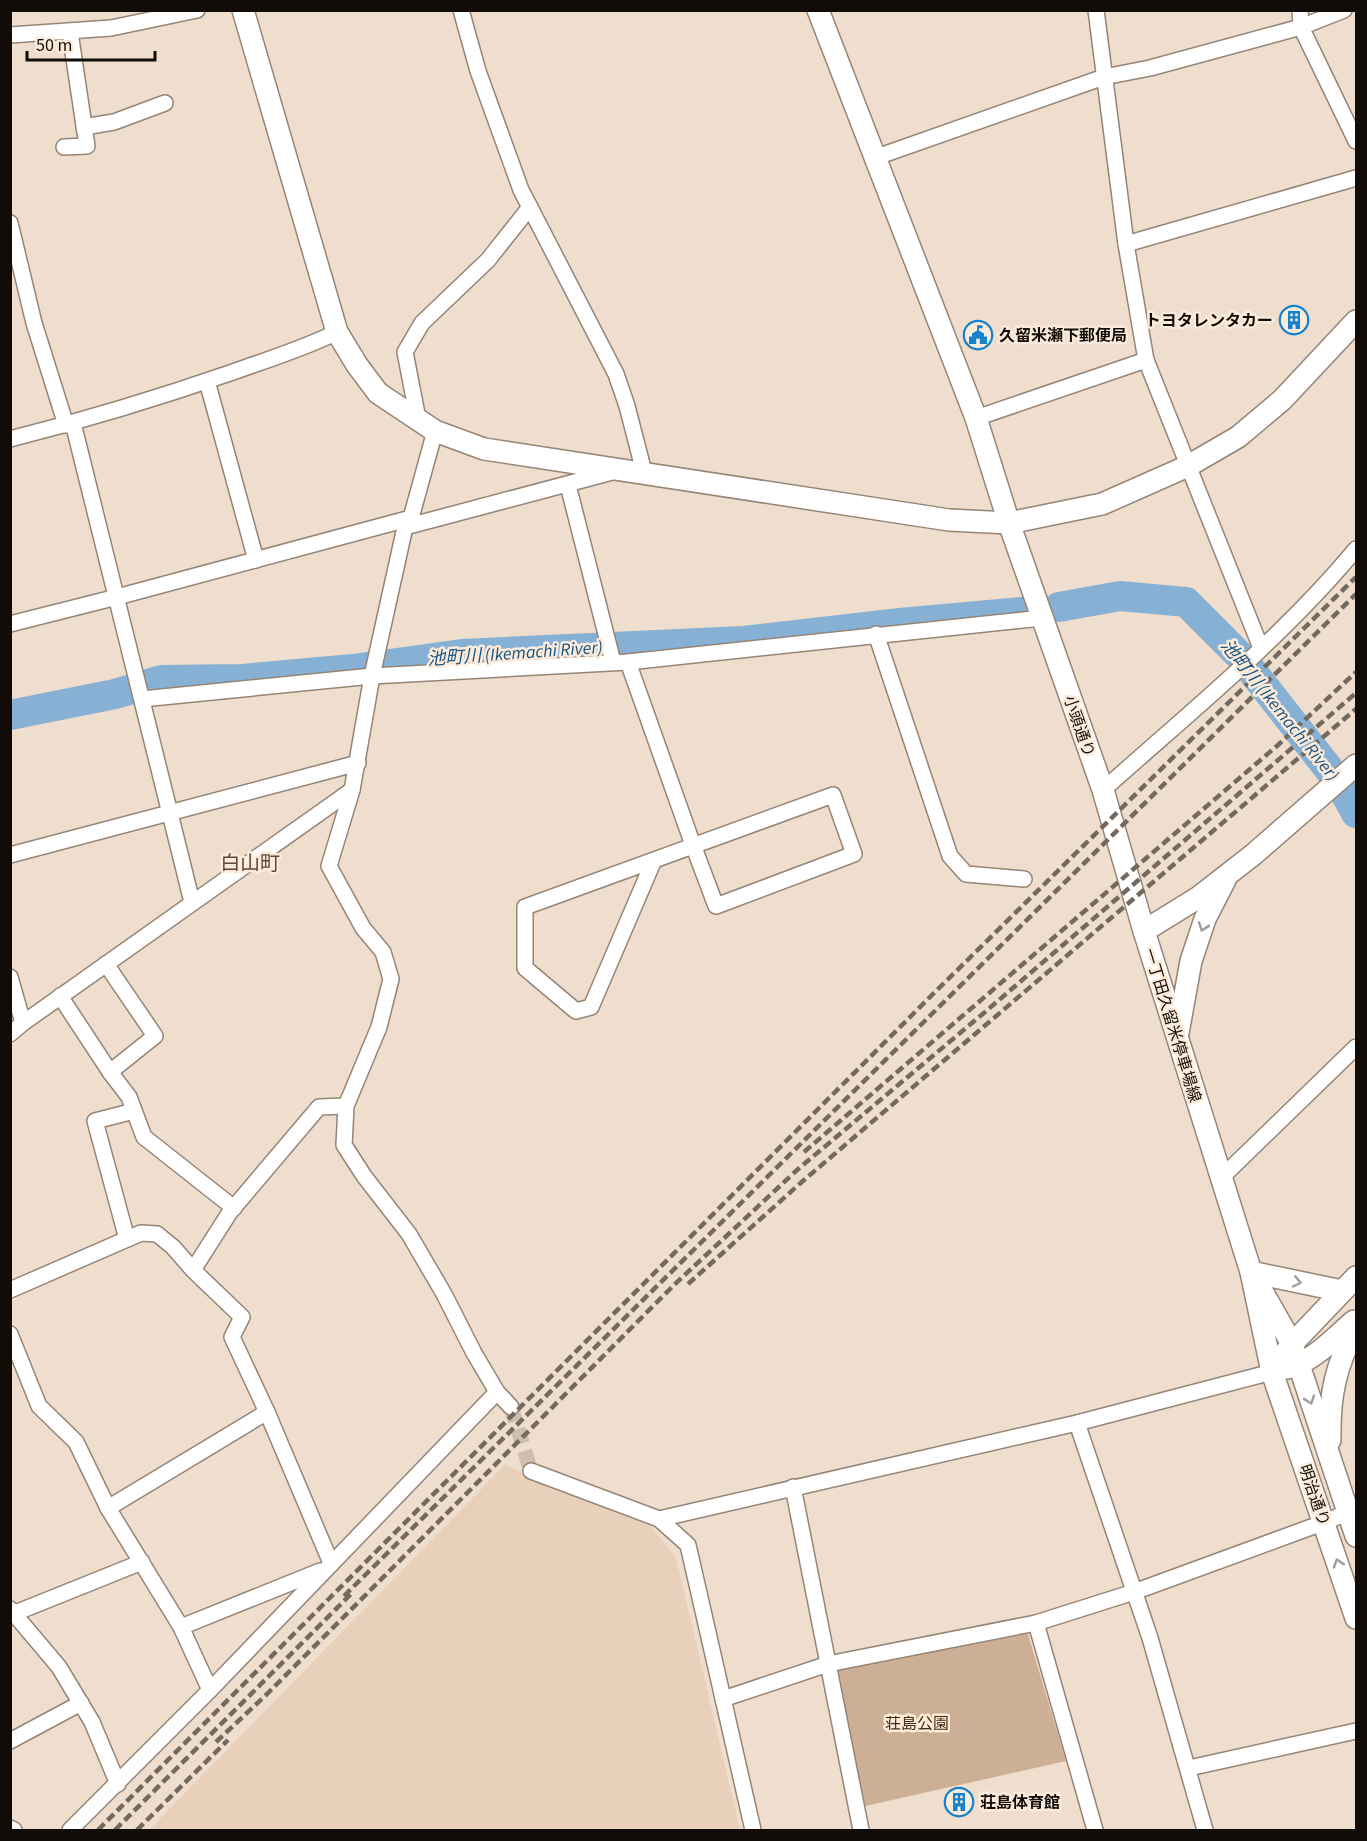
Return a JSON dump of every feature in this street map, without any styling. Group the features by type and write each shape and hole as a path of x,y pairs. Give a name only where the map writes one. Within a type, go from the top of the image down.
{"street":[{"path":"10,35 70,33 111,28 197,10"},
{"path":"243,10 337,332 357,365 378,393 426,425 484,449 949,520 1009,523 1102,504 1188,466 1238,437 1282,400 1356,321"},
{"path":"461,10 478,71 521,190 616,374 644,472"},
{"name":"小頭通り","path":"818,10 976,418 1009,523 1103,790 1144,931"},
{"path":"1096,10 1126,244 1146,360 1261,648"},
{"path":"1300,10 1301,27 1356,141"},
{"path":"874,158 1104,77 1150,68 1301,27 1344,10"},
{"path":"64,147 87,146 70,33"},
{"path":"84,127 114,122 165,104"},
{"path":"1126,244 1356,178"},
{"path":"511,1407 497,1392 409,1234 363,1176 344,1145 346,1106 379,1028 390,979 383,952 363,928 329,866 358,763 372,676 408,523 426,425 405,352 422,323 488,260 530,207"},
{"path":"10,223 34,323 70,424 117,597 192,902"},
{"path":"10,439 70,424 207,381 310,345 337,332"},
{"path":"976,418 1146,360"},
{"path":"207,381 256,560"},
{"path":"10,624 256,560 568,485 621,469"},
{"path":"568,485 620,662 693,845 716,906 854,854 833,795 693,845 525,907 525,968 576,1011 591,1007 654,860"},
{"path":"1103,790 1261,648 1335,575 1356,549"},
{"path":"142,699 372,676 620,662 1042,618"},
{"path":"876,634 950,856 966,874 1024,879"},
{"path":"10,855 358,763"},
{"name":"一丁田久留米停車場線","path":"1272,1372 1251,1272 1144,931 1199,897 1356,765"},
{"path":"10,1034 60,996 352,790"},
{"path":"1178,1038 1191,961 1205,919 1228,874"},
{"path":"106,964 154,1036 110,1072"},
{"path":"10,976 23,1023"},
{"path":"60,996 129,1097 144,1137 234,1208"},
{"path":"1221,1178 1356,1047"},
{"path":"193,1269 234,1208 318,1107 346,1106"},
{"path":"127,1239 95,1121 134,1111"},
{"path":"10,1290 141,1233 157,1234 173,1247 242,1317 232,1336 267,1412 329,1566"},
{"path":"1251,1272 1349,1284"},
{"name":"一丁田久留米停車場線","path":"1251,1272 1292,1344"},
{"path":"1272,1372 1292,1344 1349,1284"},
{"path":"659,1519 1077,1423 1299,1365 1356,1319"},
{"path":"1330,1457 1334,1378 1343,1352 1356,1326"},
{"path":"10,1334 39,1406 76,1442 108,1508 181,1627 210,1690"},
{"name":"明治通り","path":"1292,1344 1330,1457 1352,1510 1356,1536"},
{"name":"明治通り","path":"1272,1372 1356,1618"},
{"path":"70,1830 210,1690 497,1392"},
{"path":"108,1508 267,1412"},
{"path":"1077,1423 1150,1638 1205,1830"},
{"path":"531,1471 659,1519 688,1545 753,1830"},
{"path":"793,1487 861,1830"},
{"path":"723,1699 828,1664 1036,1623 1134,1593 1352,1510"},
{"path":"118,1784 92,1722 81,1703 59,1667 13,1611 142,1562"},
{"path":"181,1627 329,1566"},
{"path":"1036,1623 1095,1830"},
{"path":"10,1741 81,1703"},
{"path":"1189,1768 1356,1731"},
{"path":"10,1828 14,1830"}],"shaded area":[{"path":"505,1465 649,1524 676,1558 740,1830 149,1830"}],"green space":[{"name":"荘島公園","path":"1027,1631 1066,1761 861,1807 835,1669"}],"waterway":[{"name":"池町川 (Ikemachi River)","path":"1059,607 1120,596 1186,602 1241,657 1339,782 1356,813"},
{"name":"池町川 (Ikemachi River)","path":"10,715 115,694 162,680 242,679 353,669 462,654 744,641 1022,612"}],"tunnel":[{"path":"511,1407 531,1471"}],"railway":[{"path":"98,1830 933,994 1356,577"},
{"path":"344,1596 1356,594"},
{"path":"804,1152 1278,745 1356,672"},
{"path":"216,1742 267,1694 674,1285 797,1170 985,1012 1356,693"},
{"path":"688,1284 804,1180 1356,709"},
{"path":"115,1830 351,1594"},
{"path":"137,1830 228,1740"}],"place":[{"name":"トヨタレンタカー","path":"1294,320"},
{"name":"久留米瀬下郵便局","path":"978,335"},
{"name":"荘島体育館","path":"959,1802"}],"district":[{"name":"白山町","path":"250,863"}]}
